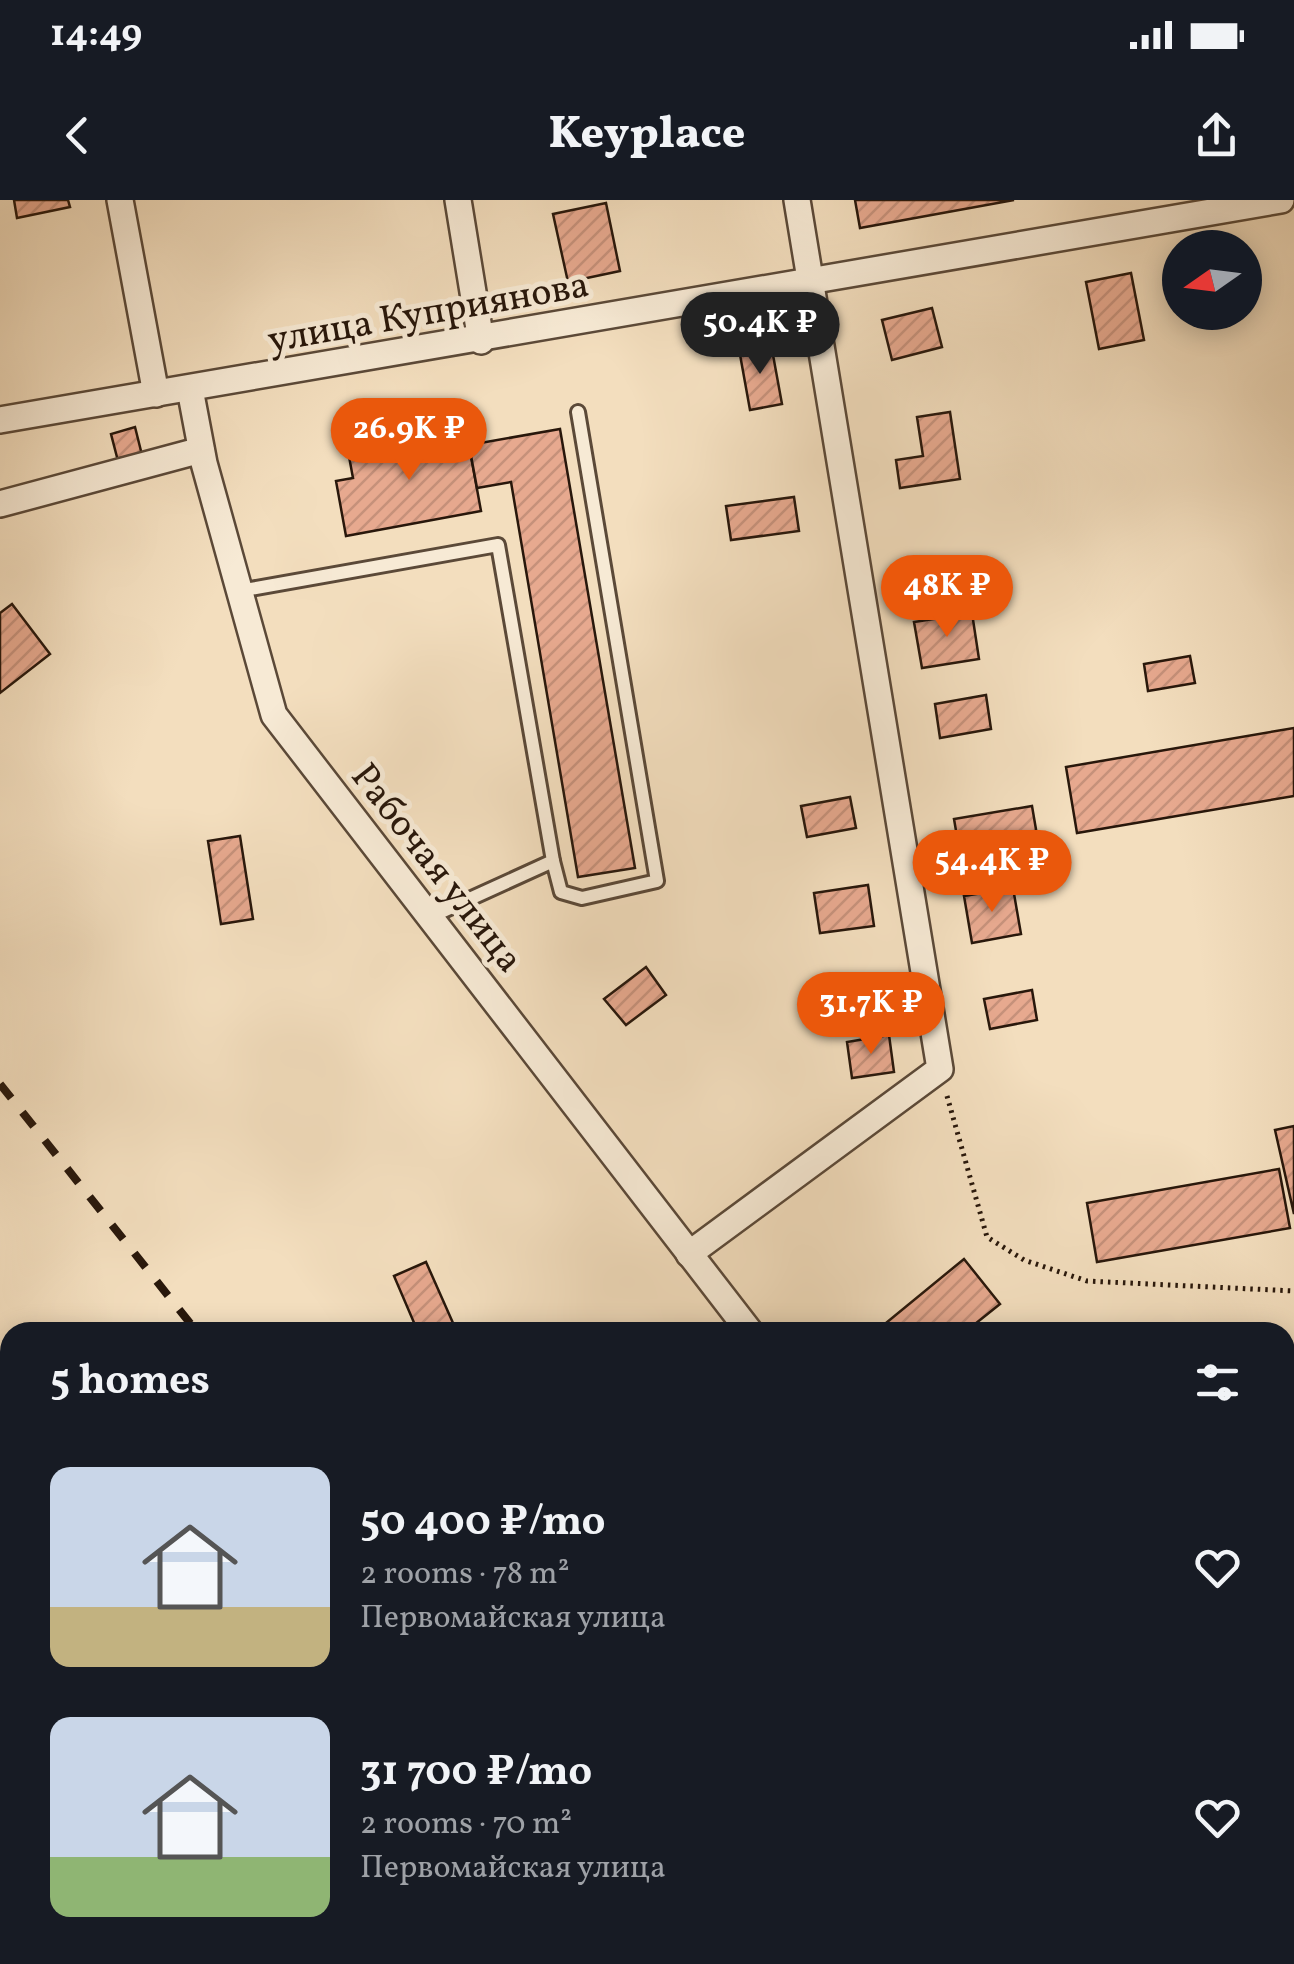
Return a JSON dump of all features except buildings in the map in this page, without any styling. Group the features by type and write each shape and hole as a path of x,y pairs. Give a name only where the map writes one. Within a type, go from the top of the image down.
{"street":[{"path":"120,200 156,394"},
{"path":"458,200 480,341"},
{"path":"689,1254 940,1069 797,200"},
{"name":"улица Куприянова","path":"0,420 480,341 1281,200"},
{"name":"Рабочая улица","path":"190,389 201,450 274,715 742,1322"},
{"path":"0,504 201,450"}],"lane":[{"path":"239,591 498,545 561,892 582,898 657,882 578,412"},
{"path":"430,917 553,862"}],"path":[{"path":"940,1069 987,1237 1024,1260 1087,1281 1294,1291"}],"railway":[{"path":"0,1084 189,1322"}]}
